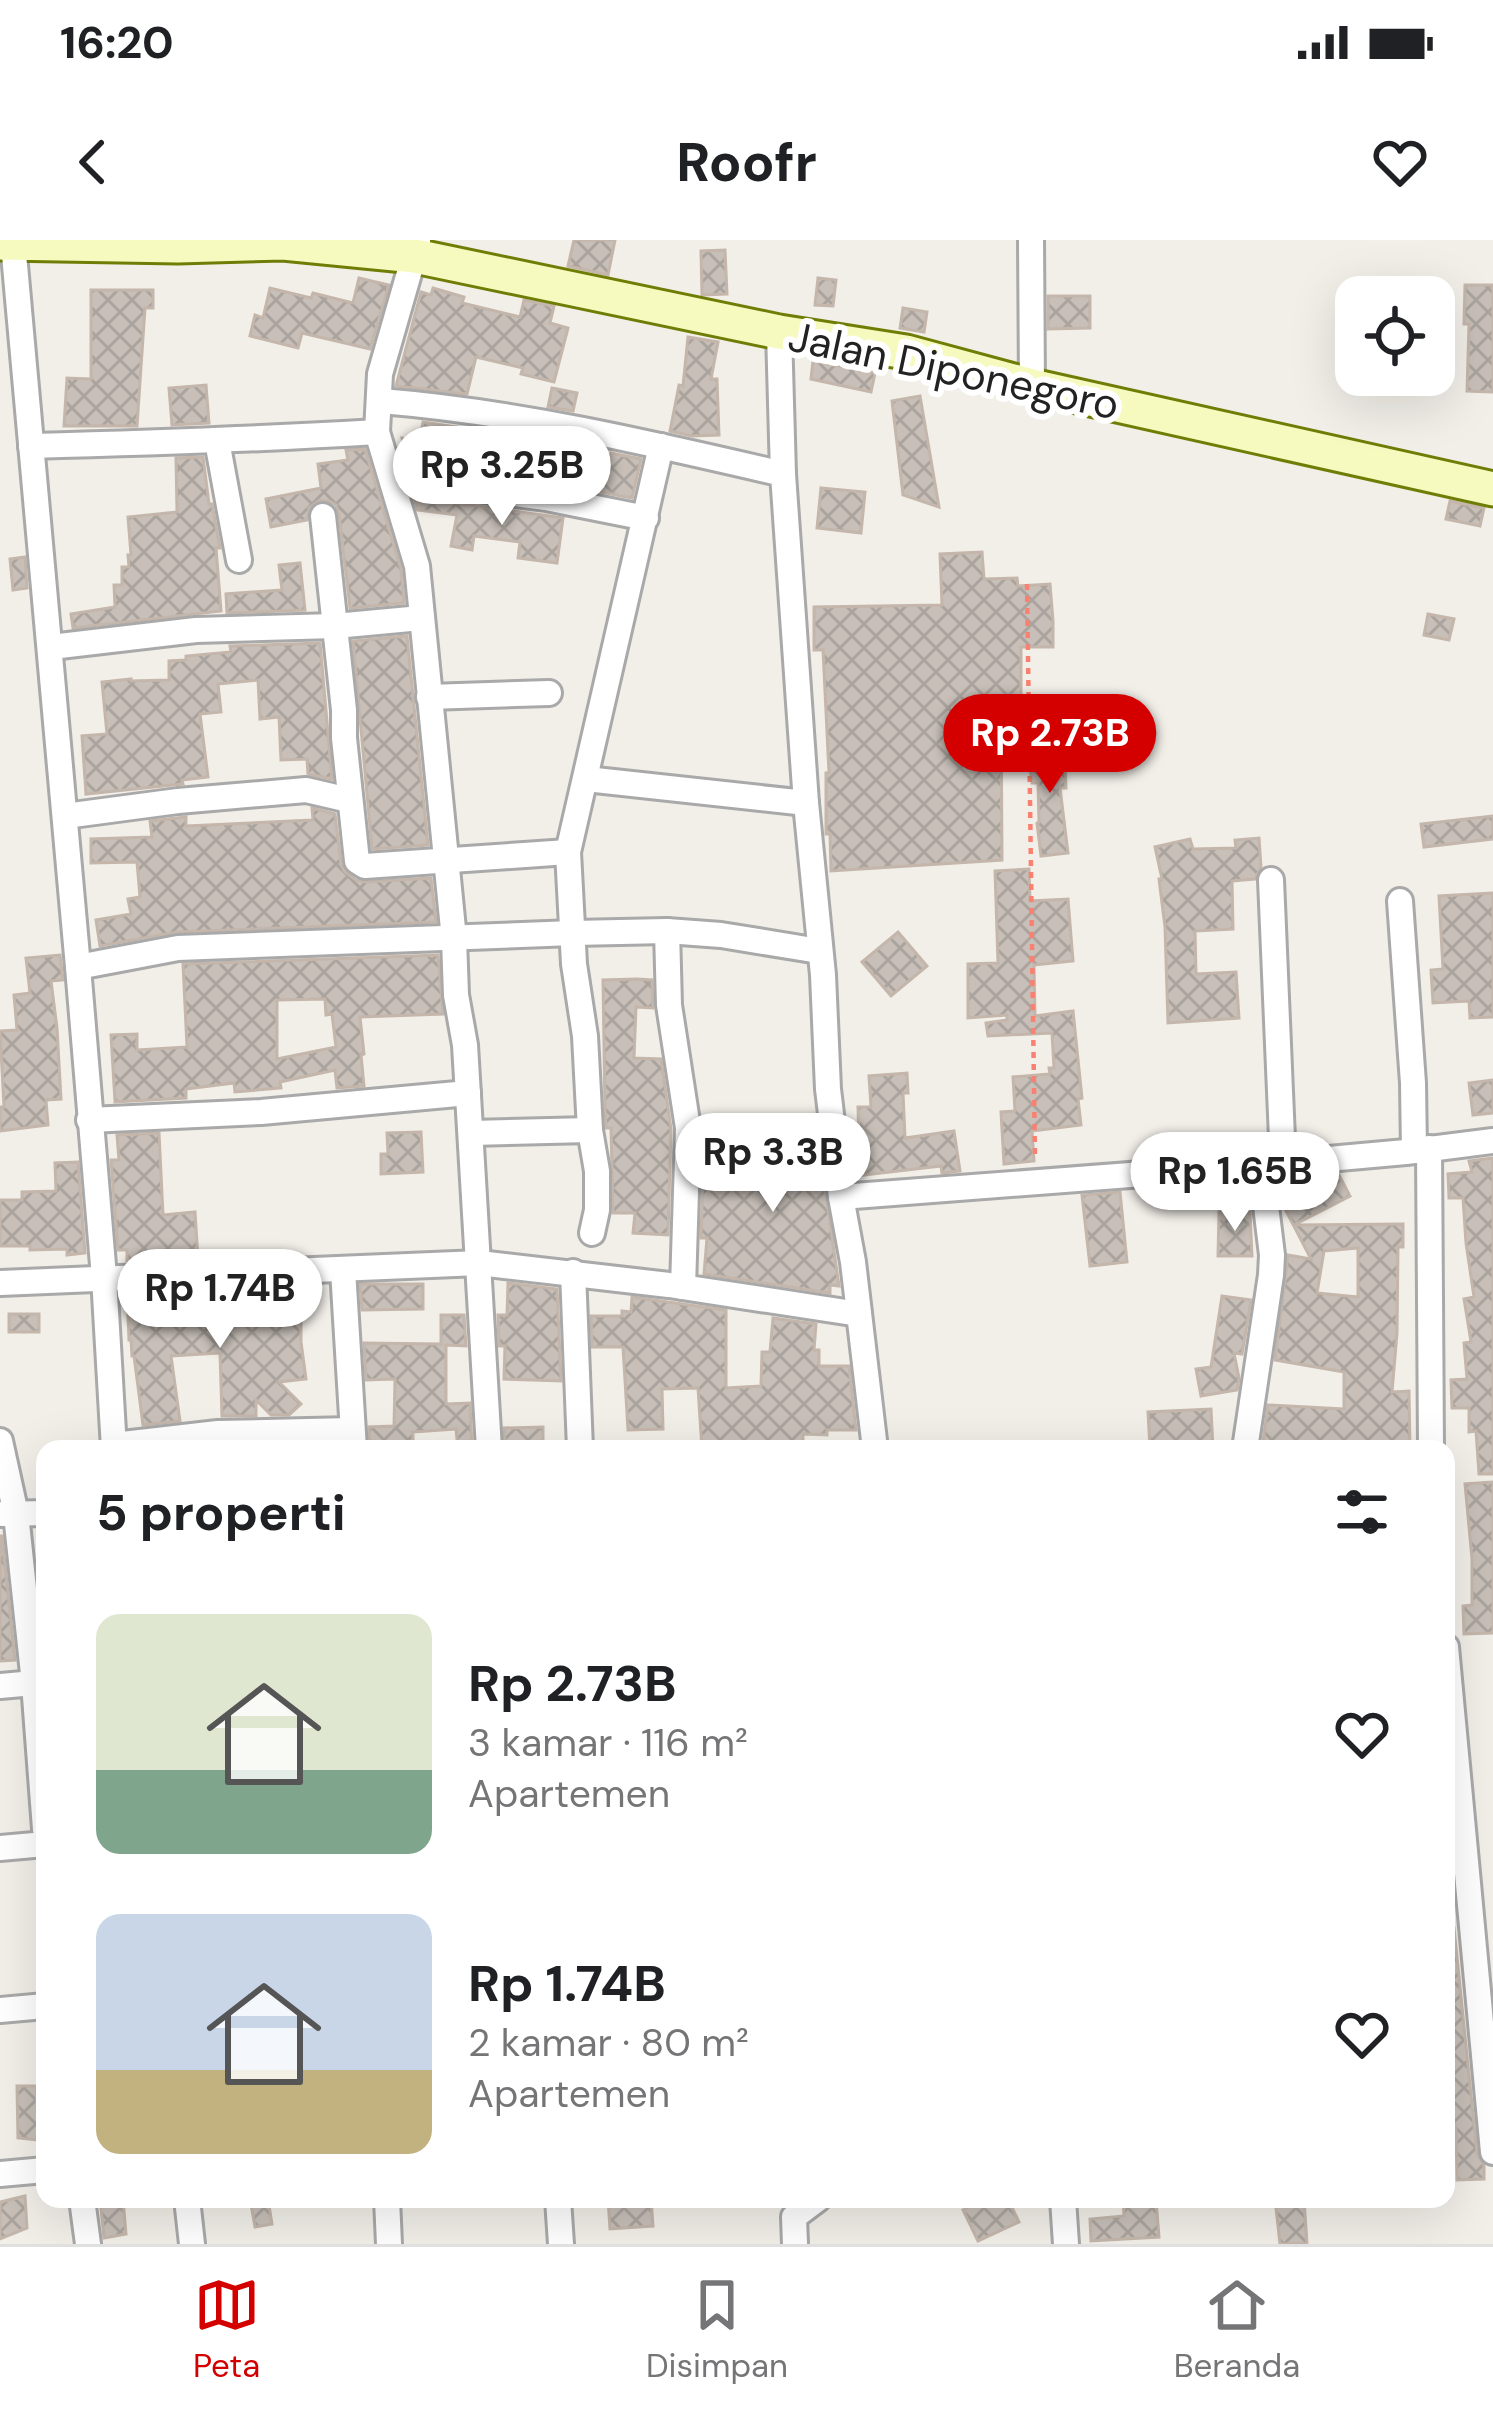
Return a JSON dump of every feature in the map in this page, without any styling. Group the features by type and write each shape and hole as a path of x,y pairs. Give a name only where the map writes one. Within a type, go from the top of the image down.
{"street":[{"path":"1031,240 1032,386"},
{"path":"6,243 51,647 114,1440"},
{"name":"Jalan Diponegoro","path":"6,243 417,248 778,332 905,352 1032,386 1493,489"},
{"path":"417,248 380,374 377,432 417,566 456,995 465,1046 489,1440"},
{"path":"778,332 783,474 828,1089 874,1440"},
{"path":"381,401 554,424 783,474"},
{"path":"31,446 377,432"},
{"path":"218,441 239,560"},
{"path":"592,1233 597,1171 574,964 568,852 661,446"},
{"path":"393,478 546,498 646,518"},
{"path":"323,516 357,861 360,865 568,852"},
{"path":"51,647 196,630 335,626 422,617"},
{"path":"429,697 549,693"},
{"path":"586,779 806,803"},
{"path":"65,816 306,790 349,800"},
{"path":"1246,1440 1272,1255 1271,880"},
{"path":"1400,901 1422,1149 1431,1440"},
{"path":"667,932 669,1005 688,1128 683,1287"},
{"path":"78,967 194,947 573,933 721,935 819,951"},
{"path":"89,1120 261,1112 468,1093"},
{"path":"471,1133 590,1130"},
{"path":"842,1196 1272,1164 1493,1141"},
{"path":"0,1283 479,1262 859,1314"},
{"path":"166,1440 218,1433 353,1440 343,1270"},
{"path":"573,1273 580,1440"},
{"path":"0,1441 8,1514 36,1662"},
{"path":"0,1686 36,1683"},
{"path":"1455,1808 1483,1949 1493,2152"},
{"path":"0,1847 36,1845"},
{"path":"0,2010 36,2007"},
{"path":"0,2174 36,2171"},
{"path":"83,2208 88,2244"},
{"path":"188,2208 192,2244"},
{"path":"387,2208 389,2244"},
{"path":"559,2208 561,2244"},
{"path":"795,2244 794,2217 806,2208"},
{"path":"1064,2208 1066,2244"}],"path":[{"path":"1028,584 1035,1183"}],"building":[{"path":"574,240 615,240 608,275 568,266"},
{"path":"725,250 727,294 702,295 701,251"},
{"path":"359,278 389,285 370,349 302,333 298,348 250,336 255,315 263,318 270,288 353,303"},
{"path":"818,278 836,280 833,306 815,305"},
{"path":"1465,285 1493,285 1493,392 1467,391"},
{"path":"433,288 464,297 462,303 520,317 524,300 554,306 550,323 568,328 554,382 521,374 523,368 476,357 467,394 396,386 421,292 431,295"},
{"path":"91,290 153,290 153,308 145,308 137,426 64,426 67,378 91,379"},
{"path":"1048,296 1090,296 1090,328 1048,329"},
{"path":"903,308 927,312 924,332 900,328"},
{"path":"688,337 718,342 711,379 717,379 719,435 670,431 679,385 683,386"},
{"path":"813,361 875,373 871,392 811,379"},
{"path":"206,385 209,423 172,425 169,388"},
{"path":"552,388 577,393 573,411 548,407"},
{"path":"920,396 939,507 903,495 892,401"},
{"path":"423,422 568,444 565,463 608,469 611,453 641,459 632,498 408,463 402,438 420,441"},
{"path":"365,449 401,569 404,603 350,608 336,505 320,500 309,508 307,520 271,527 266,499 321,488 318,464 348,460 346,450"},
{"path":"203,457 220,548 216,548 221,611 73,628 71,614 115,607 114,585 122,585 122,567 129,567 131,555 128,517 177,512 176,458"},
{"path":"821,488 865,492 861,533 817,528"},
{"path":"414,497 563,518 557,563 518,558 520,542 474,536 472,550 451,546 457,515 417,510"},
{"path":"1450,501 1484,508 1480,526 1446,519"},
{"path":"982,552 984,579 1017,578 1018,586 1050,584 1053,621 1053,647 1021,647 1021,702 1001,704 1002,860 831,871 830,834 826,834 829,773 823,650 814,650 814,607 942,605 940,554"},
{"path":"25,557 27,588 13,590 10,559"},
{"path":"300,563 305,610 227,613 226,594 282,590 279,565"},
{"path":"1428,614 1454,619 1449,640 1424,635"},
{"path":"407,636 428,845 372,849 353,641"},
{"path":"320,643 332,779 308,774 307,759 281,760 279,717 260,719 258,680 218,684 221,712 200,714 208,777 86,794 82,736 107,734 102,682 169,680 169,661 231,652 230,646"},
{"path":"1064,744 1066,788 1060,788 1068,853 1041,856 1038,783 1032,783 1027,745"},
{"path":"312,808 335,814 341,864 356,880 431,878 436,922 177,932 100,946 96,920 131,914 128,899 140,897 137,862 91,863 91,839 152,837 150,821 186,817 186,826 313,820"},
{"path":"1493,816 1493,839 1424,847 1421,824"},
{"path":"1259,838 1261,867 1255,879 1232,881 1233,929 1195,931 1196,974 1236,972 1239,1018 1168,1023 1162,879 1155,847 1190,839 1193,849 1236,848 1235,840"},
{"path":"1029,869 1030,901 1068,899 1073,961 1034,965 1035,1016 1073,1011 1081,1125 1032,1131 1034,1161 1004,1164 1001,1112 1015,1111 1013,1077 1050,1074 1049,1068 1054,1068 1052,1033 988,1036 986,1023 1007,1020 1007,1015 968,1018 968,964 998,963 995,871"},
{"path":"1493,893 1493,1017 1470,1018 1469,1001 1433,1003 1431,970 1443,969 1439,896"},
{"path":"898,932 927,966 891,996 862,962"},
{"path":"60,955 63,980 51,981 61,1099 46,1100 48,1125 0,1131 0,1107 4,1107 0,1031 17,1030 14,995 30,993 26,958"},
{"path":"438,955 443,1014 360,1017 364,1086 337,1088 335,1070 280,1082 281,1088 235,1092 234,1083 186,1089 186,1098 115,1102 111,1035 137,1034 137,1050 187,1047 183,964","holes":["325,999 326,1015 332,1014 336,1047 277,1059 277,1000"]},
{"path":"603,980 652,980 653,1008 636,1007 634,1058 661,1059 671,1129 668,1235 633,1233 635,1213 613,1213"},
{"path":"907,1073 905,1138 954,1131 960,1171 942,1173 941,1166 855,1176 852,1150 858,1151 859,1145 858,1107 871,1107 869,1076"},
{"path":"1493,1080 1493,1113 1473,1115 1469,1083"},
{"path":"785,1116 815,1117 839,1286 830,1285 830,1293 704,1274 703,1174 742,1178 746,1141 785,1146"},
{"path":"421,1132 423,1172 381,1174 381,1154 388,1154 387,1133"},
{"path":"159,1133 163,1215 195,1212 198,1258 127,1261 127,1250 118,1250 111,1160 119,1160 117,1135"},
{"path":"1493,1158 1493,1474 1479,1474 1469,1408 1452,1408 1451,1380 1467,1379 1464,1343 1471,1342 1464,1299 1474,1297 1463,1198 1449,1198 1448,1174 1472,1172 1469,1161"},
{"path":"78,1162 85,1253 0,1246 0,1200 22,1200 22,1192 56,1191 55,1163"},
{"path":"1339,1175 1350,1196 1294,1225 1403,1224 1392,1392 1409,1391 1410,1440 1263,1440 1268,1405 1344,1409 1344,1372 1275,1360 1288,1255 1311,1259 1283,1205 1282,1199 1326,1176","holes":["1358,1248 1358,1297 1317,1293 1324,1251"]},
{"path":"1120,1192 1127,1262 1090,1266 1082,1195"},
{"path":"1219,1212 1250,1212 1252,1256 1218,1256"},
{"path":"508,1283 557,1289 561,1381 504,1379 505,1346 499,1346 498,1315 507,1315"},
{"path":"360,1284 423,1284 423,1309 362,1310"},
{"path":"311,1287 312,1311 301,1311 306,1379 279,1382 301,1404 289,1415 271,1415 256,1400 256,1416 222,1416 220,1353 171,1356 180,1421 143,1425 128,1315 141,1314 140,1298 209,1291 210,1312 272,1308 271,1288"},
{"path":"1222,1296 1251,1300 1242,1354 1234,1353 1237,1390 1201,1396 1196,1369 1211,1367"},
{"path":"632,1297 726,1310 726,1388 761,1386 762,1352 770,1352 773,1318 816,1324 814,1350 819,1350 819,1366 849,1366 856,1430 803,1434 803,1440 701,1440 698,1388 662,1389 663,1429 628,1430 623,1347 592,1347 591,1316 631,1312"},
{"path":"9,1314 39,1314 39,1332 9,1332"},
{"path":"441,1315 464,1315 466,1346 446,1345 446,1404 470,1403 472,1440 457,1440 456,1429 413,1432 413,1440 370,1440 369,1427 394,1426 395,1379 366,1380 364,1343 441,1344"},
{"path":"1211,1409 1213,1440 1150,1440 1148,1412"},
{"path":"543,1427 543,1440 505,1440 504,1428"},
{"path":"1493,1482 1493,1633 1464,1634 1463,1606 1472,1605 1465,1484"},
{"path":"0,1536 15,1660 0,1661"},
{"path":"1455,1938 1477,2154 1484,2165 1484,2179 1457,2180"},
{"path":"17,2086 36,2086 36,2140 18,2138"},
{"path":"25,2196 27,2228 0,2239 0,2202"},
{"path":"101,2208 124,2208 126,2234 104,2238"},
{"path":"252,2208 269,2208 272,2224 255,2227"},
{"path":"609,2208 652,2208 653,2226 610,2229"},
{"path":"1012,2208 1019,2222 978,2241 963,2210"},
{"path":"1124,2208 1157,2208 1159,2237 1091,2241 1090,2219 1124,2216"},
{"path":"1276,2208 1305,2208 1307,2244 1280,2244"}]}
